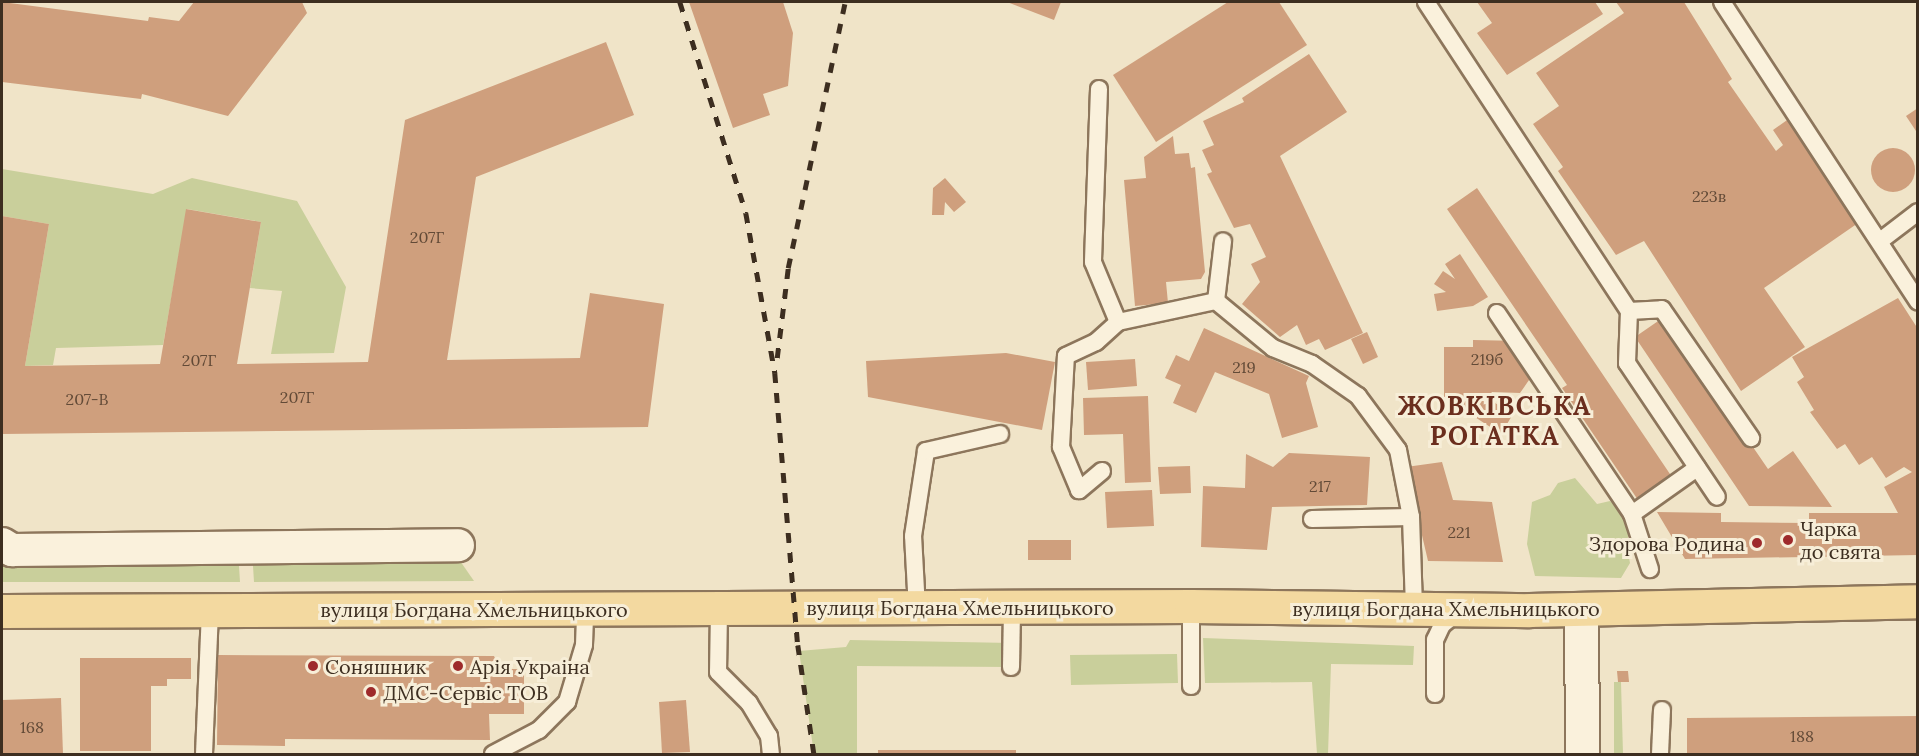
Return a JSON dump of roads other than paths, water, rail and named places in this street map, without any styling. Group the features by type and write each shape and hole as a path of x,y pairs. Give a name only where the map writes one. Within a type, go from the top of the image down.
{"main road":[{"name":"вулиця Богдана Хмельницького","path":"2,611 719,610 1191,606 1581,610 1917,601"},
{"path":"1581,610 1582,754"}],"street":[{"path":"2,544 12,550 458,545"}],"lane":[{"path":"1426,2 1629,311 1627,363 1717,497"},
{"path":"1722,2 1917,300"},
{"path":"1099,89 1093,262 1118,322"},
{"path":"1880,241 1917,212"},
{"path":"1216,301 1223,241"},
{"path":"1102,471 1078,490 1061,447 1066,356 1096,342 1118,322 1216,301"},
{"path":"1216,301 1274,348 1312,364 1358,396 1398,450 1411,518 1413,607"},
{"path":"1629,311 1662,309 1751,438"},
{"path":"1497,313 1632,514 1650,569"},
{"path":"917,609 913,536 926,451 1000,434"},
{"path":"1632,514 1697,468"},
{"path":"1312,519 1411,518"},
{"path":"1191,606 1191,686"},
{"path":"1011,667 1012,608"},
{"path":"493,754 539,730 567,702 584,645 585,609"},
{"path":"1435,693 1435,640 1442,625 1462,609"},
{"path":"204,754 210,610"},
{"path":"719,610 718,672 770,736 771,754"},
{"path":"1660,754 1662,710"}],"railway":[{"path":"680,2 746,213 775,373 798,645 814,754"},
{"path":"777,358 788,268 845,2"}],"place":[{"name":"Чарка до свята","path":"1788,540"},
{"name":"Здорова Родина","path":"1757,543"},
{"name":"Соняшник","path":"313,666"},
{"name":"Арія Украіна","path":"458,666"},
{"name":"ДМС-Сервіс ТОВ","path":"371,692"}],"district":[{"name":"ЖОВКІВСЬКА РОГАТКА","path":"1495,421"}]}
